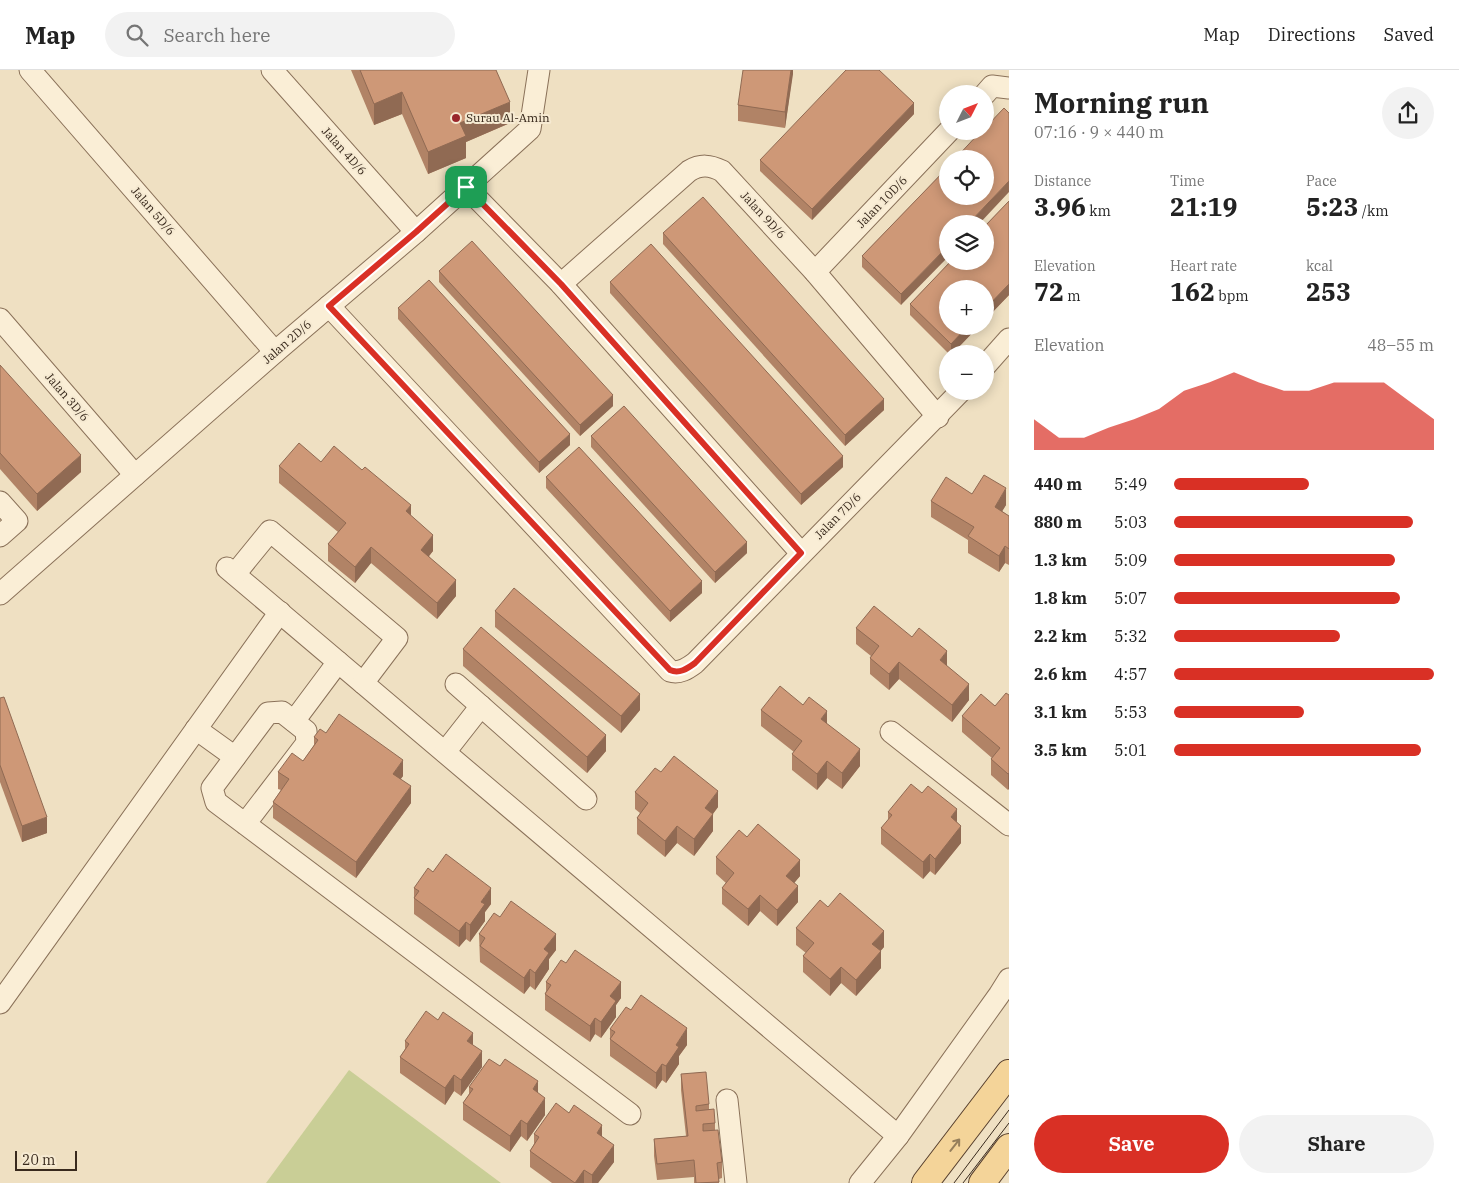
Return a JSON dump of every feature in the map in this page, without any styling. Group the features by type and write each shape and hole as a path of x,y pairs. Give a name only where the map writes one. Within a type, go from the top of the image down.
{"main road":[{"path":"925,1183 1009,1073"},
{"path":"982,1183 1009,1148"}],"street":[{"name":"Jalan 5D/6","path":"30,70 275,352"},
{"name":"Jalan 4D/6","path":"272,70 416,232"},
{"name":"Jalan 2D/6","path":"0,594 275,352 416,232 530,129 539,70"},
{"path":"994,86 1009,88"},
{"name":"Jalan 10D/6","path":"815,272 940,140"},
{"name":"Jalan 9D/6","path":"561,284 689,171 697,166 714,167 722,172 815,272 938,417"},
{"path":"466,187 561,284 801,553"},
{"name":"Jalan 7D/6","path":"329,306 670,670 677,672 695,663 953,400"},
{"name":"Jalan 3D/6","path":"0,319 135,475"},
{"path":"994,356 1009,339"},
{"path":"0,502 17,521 0,536"},
{"path":"363,683 397,638 270,531 231,571 280,612 338,662 898,1136"},
{"path":"0,1003 280,612"},
{"path":"294,721 338,662"},
{"path":"456,684 586,799"},
{"path":"445,752 481,706"},
{"path":"245,824 307,743 306,731 282,712 268,713 212,788 216,802 245,824 630,1114"},
{"path":"196,729 235,757"},
{"path":"891,732 1009,825"},
{"path":"860,1183 898,1136 1000,995 1009,979"},
{"path":"727,1100 736,1183"}],"green space":[{"path":"349,1070 501,1183 266,1183"}],"building":[{"name":"Surau Al-Amin","path":"360,70 496,70 510,102 460,123 466,136 428,152 402,92 374,104"},
{"path":"743,70 791,70 785,112 738,105"},
{"path":"846,70 879,70 914,103 812,209 760,160"},
{"path":"1004,108 1009,113 1009,181 994,197 994,150 963,150 973,140 994,140 994,119"},
{"path":"939,176 939,205 986,205 977,215 939,215 939,255 901,294 862,256"},
{"path":"703,197 884,399 845,435 663,233"},
{"path":"1009,201 1009,284 994,300 994,280 939,280 939,332 910,304 942,270 994,270 994,217"},
{"path":"472,241 613,395 580,425 439,271"},
{"path":"651,244 843,456 801,494 610,282"},
{"path":"429,280 570,434 539,462 398,308"},
{"path":"942,335 960,335 951,344"},
{"path":"0,365 81,455 37,494 0,453"},
{"path":"624,406 747,542 715,572 591,436"},
{"path":"299,443 321,462 334,446 362,470 365,467 411,505 406,511 433,535 421,550 456,580 437,603 371,547 355,567 328,544 346,523 279,466"},
{"path":"579,447 702,581 670,611 546,477"},
{"path":"984,475 1006,488 995,507 1009,516 1009,549 1005,546 999,556 968,536 974,527 931,501 946,477 972,494"},
{"path":"514,588 640,694 621,716 495,611"},
{"path":"874,606 912,637 919,628 947,651 940,660 969,684 952,705 899,662 889,674 870,658 879,646 856,628"},
{"path":"481,627 606,735 587,757 463,649"},
{"path":"780,686 803,705 809,697 827,711 821,719 860,749 842,773 827,761 817,774 792,754 802,741 761,710"},
{"path":"1006,693 1009,695 1008,774 991,759 1000,748 962,716 981,694 995,706"},
{"path":"4,697 47,817 22,826 0,765 0,698"},
{"path":"339,714 403,760 393,774 411,786 356,862 273,802 289,779 278,772 292,753 303,761 318,740 314,737 320,729 326,733"},
{"path":"674,756 718,791 705,808 713,814 694,839 677,826 665,841 637,818 648,803 635,792 655,768 661,772"},
{"path":"911,784 922,793 928,786 957,809 951,817 961,826 935,859 930,854 923,862 881,828 892,815 888,812"},
{"path":"758,824 800,860 786,876 798,886 777,910 760,895 748,909 722,888 734,873 716,857 739,830 747,837"},
{"path":"446,854 491,888 481,902 485,904 470,925 466,922 459,931 414,898 419,891 414,888 428,868 433,872"},
{"path":"840,893 884,931 872,944 881,951 856,980 841,967 830,979 803,956 814,943 796,928 820,900 828,907"},
{"path":"511,901 556,934 544,949 549,953 535,973 530,969 524,978 480,946 485,938 479,934 494,913 500,917"},
{"path":"575,950 621,982 610,996 616,1001 601,1022 595,1018 590,1026 545,994 551,985 546,982 561,960 566,963"},
{"path":"641,995 687,1028 676,1045 679,1047 666,1066 662,1064 656,1073 610,1039 615,1032 610,1029 626,1007 631,1010"},
{"path":"426,1011 438,1020 443,1012 473,1033 467,1041 482,1051 461,1080 454,1075 445,1088 400,1057 409,1044 405,1041"},
{"path":"489,1059 500,1066 505,1059 538,1081 533,1089 545,1098 527,1124 521,1120 510,1136 463,1103 473,1089 469,1087"},
{"path":"706,1072 709,1104 696,1106 696,1111 714,1109 715,1123 703,1124 703,1131 718,1130 722,1162 717,1163 719,1182 696,1183 694,1160 657,1164 654,1139 688,1136 681,1074"},
{"path":"556,1103 569,1113 574,1105 602,1125 597,1133 614,1145 592,1175 584,1170 575,1183 530,1151 539,1137 534,1134"}],"tram line":[{"path":"954,1183 1009,1110"},
{"path":"963,1183 1009,1123"}],"place":[{"name":"Surau Al-Amin","path":"456,118"}],"route":[{"path":"466,187 561,284 801,553 690,667 677,672 670,670 329,306 466,187"}]}
